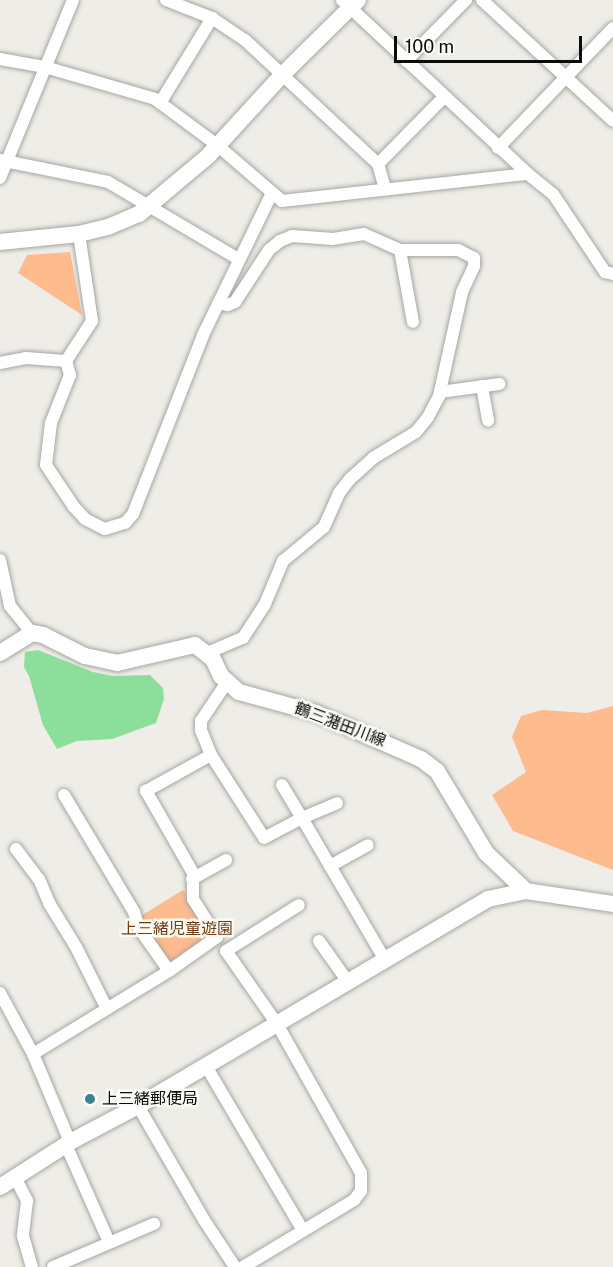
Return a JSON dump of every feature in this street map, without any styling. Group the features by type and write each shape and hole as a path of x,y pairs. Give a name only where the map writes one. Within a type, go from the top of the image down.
{"street":[{"path":"0,177 3,160 73,0"},
{"path":"166,0 195,4 244,40 378,164 385,189"},
{"path":"406,62 466,0"},
{"path":"482,0 613,121"},
{"path":"0,242 79,234 108,227 139,214 217,146 350,3 443,98 553,194 605,272 613,274"},
{"path":"160,103 212,18"},
{"path":"498,148 613,28"},
{"path":"0,59 45,68 143,94 160,103 217,146 271,195 282,201 528,174"},
{"path":"378,164 443,98"},
{"path":"3,160 108,182 238,259"},
{"path":"79,234 92,321 66,361 70,375 51,423 46,465 67,498 85,519 105,529 116,528 133,514 218,303 271,195"},
{"path":"0,560 10,606 32,633 44,635 85,656 117,663 195,645 207,653 243,638 265,604 283,561 324,527 339,493 350,479 373,458 416,432 428,417 440,393 458,308 474,266 474,258 458,250 400,250 364,234 333,238 292,236 280,241 269,250 235,302 228,305 218,303"},
{"path":"400,250 414,322"},
{"path":"0,363 26,358 66,361"},
{"path":"440,393 499,384"},
{"path":"482,386 488,420"},
{"path":"0,653 32,633"},
{"name":"鶴三潴田川線","path":"207,653 227,682 239,692 316,713 422,759 437,771 486,853 526,891"},
{"path":"227,682 201,721 201,730 211,755 264,838 337,803"},
{"path":"33,1054 169,971 217,938 193,899 193,873 146,791 211,755"},
{"path":"282,785 385,960"},
{"path":"64,795 134,912 139,928 169,971"},
{"path":"330,866 368,845"},
{"path":"16,849 39,879 49,903 76,947 107,1009"},
{"path":"192,879 226,860"},
{"path":"0,1187 68,1143 138,1106 488,899 526,891 613,904"},
{"path":"243,1267 354,1200 361,1191 360,1173 277,1024 226,951 299,904"},
{"path":"319,941 348,982"},
{"path":"0,993 33,1054 109,1242"},
{"path":"206,1066 303,1231"},
{"path":"138,1106 204,1220 235,1267"},
{"path":"15,1177 27,1202 23,1236 32,1267"},
{"path":"53,1267 154,1224"}],"green space":[{"path":"70,252 82,315 18,273 27,255"},
{"path":"613,706 613,870 513,831 492,795 526,772 512,737 521,716 542,710 587,713"},
{"name":"上三緒児童遊園","path":"183,890 213,937 169,965 139,917"}],"shaded area":[{"path":"38,650 93,672 113,676 150,675 163,688 164,699 156,723 112,739 77,741 57,749 43,725 29,676 24,667 25,652"}],"place":[{"name":"上三緒郵便局","path":"90,1099"}]}
